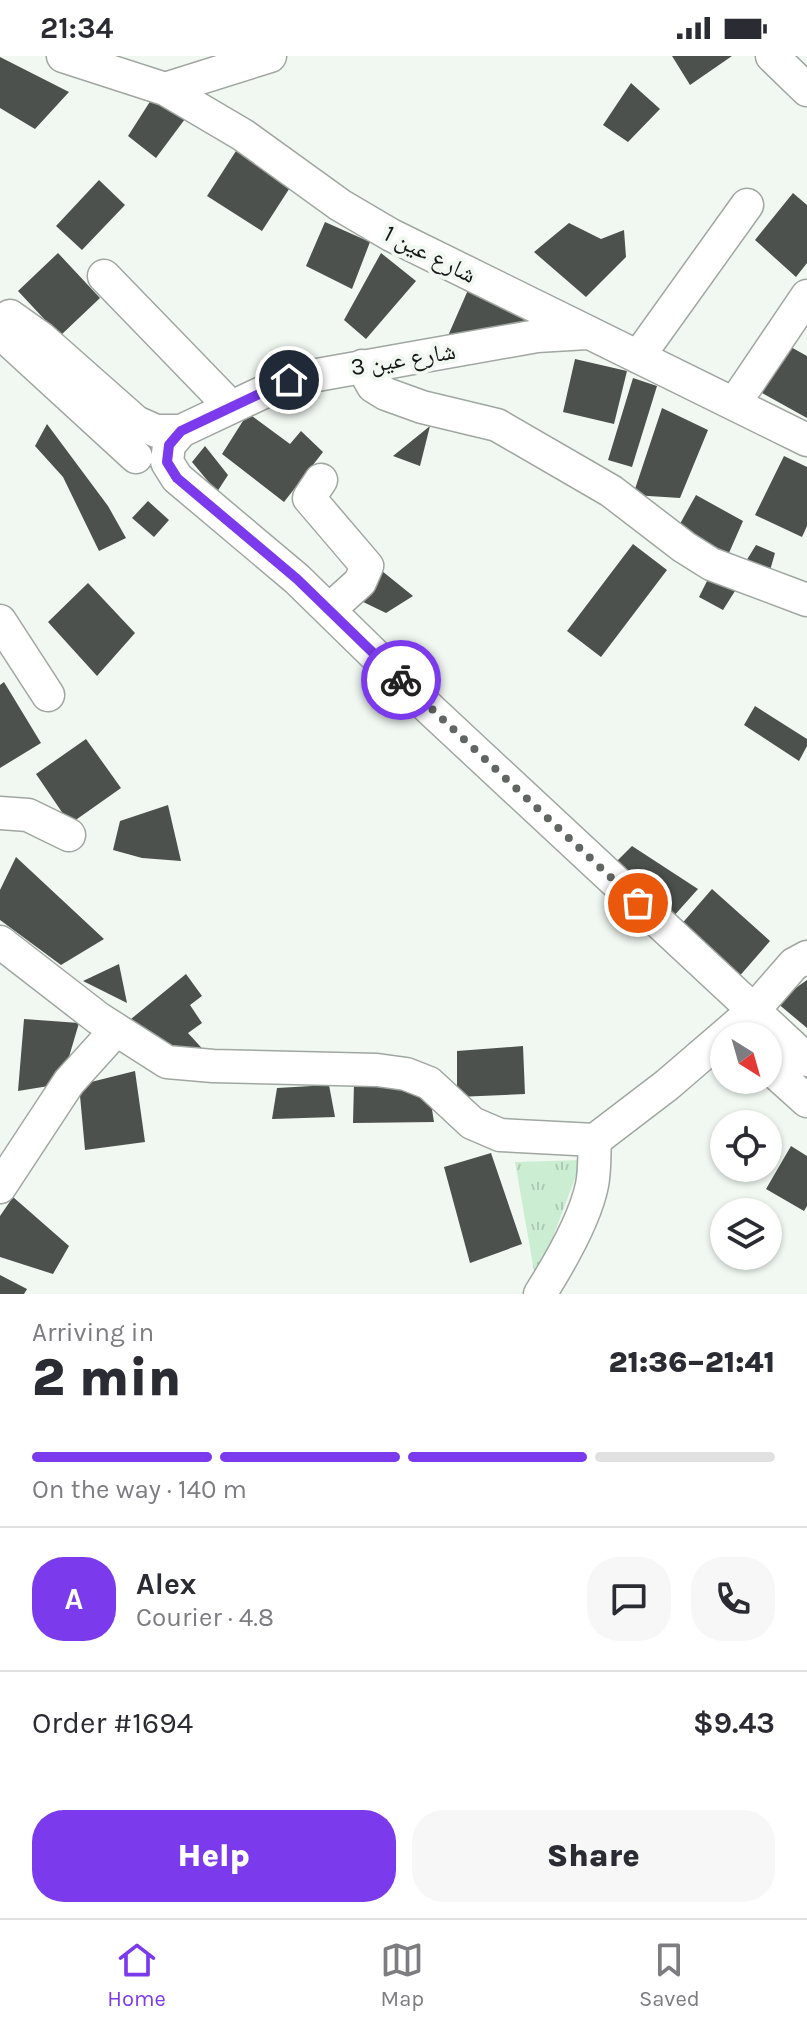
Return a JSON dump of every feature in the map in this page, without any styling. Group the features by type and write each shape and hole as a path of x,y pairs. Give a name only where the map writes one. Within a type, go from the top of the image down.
{"street":[{"name":"شارع عين 1","path":"63,56 165,89 243,135 358,217 807,440"},
{"path":"165,89 202,66 270,56"},
{"path":"772,56 807,90"},
{"path":"638,357 747,205"},
{"path":"104,276 230,406"},
{"path":"734,404 807,296"},
{"path":"136,457 3,335 10,316 41,338 128,416 168,431"},
{"name":"شارع عين 3","path":"168,431 289,380 537,336 587,333"},
{"path":"0,341 121,453 136,457 168,431"},
{"path":"362,366 373,386 386,394 422,407 497,425 611,491 711,564 807,600"},
{"path":"168,431 167,462 170,470 329,610 442,720 735,1022"},
{"path":"321,480 309,498 367,566 360,582 329,610"},
{"path":"0,621 48,695"},
{"path":"0,813 28,815 69,835"},
{"path":"0,942 116,1030 159,1058 182,1065 377,1070 406,1074 429,1083 472,1123 500,1135 595,1140 710,1050"},
{"path":"743,1022 786,973 807,957"},
{"path":"0,1187 69,1082 116,1030"},
{"path":"782,1048 807,1060"},
{"path":"782,1079 807,1101"},
{"path":"540,1294 587,1201 593,1178 595,1140"}],"green space":[{"path":"582,1160 536,1282 515,1162"}],"building":[{"path":"672,56 732,56 690,85"},
{"path":"0,57 69,92 35,129 0,108"},
{"path":"631,83 660,109 628,142 603,125"},
{"path":"151,100 185,119 156,158 128,136"},
{"path":"236,151 291,186 262,231 207,196"},
{"path":"99,180 125,205 82,250 56,226"},
{"path":"793,193 807,205 807,263 796,277 755,240"},
{"path":"325,222 370,242 352,289 306,266"},
{"path":"569,223 601,239 624,230 626,257 586,297 534,252"},
{"path":"58,253 100,298 60,336 18,291"},
{"path":"381,253 416,281 366,339 344,320"},
{"path":"468,290 533,321 444,345"},
{"path":"789,346 807,356 807,418 762,393"},
{"path":"575,359 627,371 614,424 563,412"},
{"path":"633,378 657,386 632,467 608,460"},
{"path":"662,408 708,430 680,498 633,495"},
{"path":"248,413 290,444 301,431 323,452 284,502 222,454"},
{"path":"47,424 108,506 126,538 99,551 63,477 35,446"},
{"path":"430,426 420,466 393,456"},
{"path":"205,446 228,475 217,492 192,462"},
{"path":"784,456 807,467 807,526 802,537 755,515"},
{"path":"696,495 743,521 725,562 676,531"},
{"path":"148,501 169,520 154,537 132,518"},
{"path":"633,544 667,570 601,657 567,631"},
{"path":"756,545 775,553 769,574 743,566"},
{"path":"382,571 413,596 386,613 357,599"},
{"path":"710,575 735,591 723,610 699,597"},
{"path":"88,583 135,633 97,676 48,622"},
{"path":"4,682 41,743 0,768 0,685"},
{"path":"755,706 807,739 799,761 744,725"},
{"path":"86,739 121,788 70,824 36,774"},
{"path":"168,805 181,861 142,858 113,850 120,821"},
{"path":"632,846 698,889 672,918 615,863"},
{"path":"16,857 104,939 61,965 0,920 0,890"},
{"path":"712,889 770,941 737,979 679,927"},
{"path":"119,964 127,1003 83,981"},
{"path":"186,974 202,996 190,1005 202,1023 188,1033 209,1056 164,1053 131,1019"},
{"path":"807,980 807,1028 776,1002"},
{"path":"24,1019 79,1023 61,1084 18,1091"},
{"path":"523,1046 525,1094 457,1097 457,1051"},
{"path":"135,1071 145,1142 85,1150 79,1085"},
{"path":"414,1082 431,1103 434,1122 353,1123 354,1083"},
{"path":"329,1085 335,1117 272,1119 277,1088"},
{"path":"791,1146 807,1156 807,1206 804,1211 766,1189 770,1182 782,1182 782,1161"},
{"path":"491,1153 522,1244 470,1263 444,1167"},
{"path":"13,1197 69,1246 53,1274 0,1257 0,1216"},
{"path":"0,1275 27,1289 24,1294 0,1294"}],"way so far":[{"path":"401,680 638,903"}],"route":[{"path":"289,380 234,403 181,431 169,445 167,462 177,478 297,579 401,680"}]}
